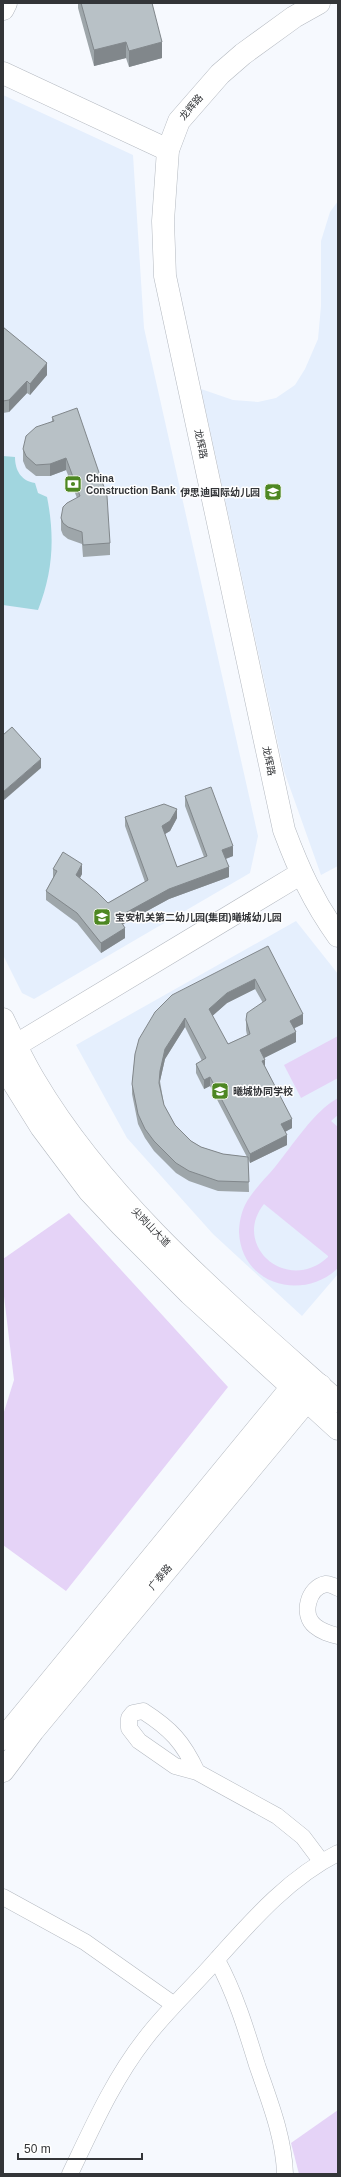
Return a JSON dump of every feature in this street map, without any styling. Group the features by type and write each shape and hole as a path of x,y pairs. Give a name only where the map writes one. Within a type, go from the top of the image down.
{"main road":[{"path":"3,8 6,3"},
{"name":"龙辉路","path":"319,3 268,35 220,74 179,121 168,150 162,221 164,276 284,830 300,874 324,916 338,936"},
{"path":"3,74 168,150"},
{"path":"10,1049 300,874"},
{"name":"尖岗山大道","path":"3,1019 10,1049 35,1081 60,1118 134,1211 306,1386 338,1429"},
{"name":"尖岗山大道","path":"3,1066 41,1127 89,1191 190,1294 306,1386 338,1402"},
{"name":"广泰路","path":"3,1739 306,1386"},
{"name":"广泰路","path":"3,1772 33,1731 306,1386"}],"street":[{"path":"338,1588 328,1584 319,1587 311,1596 308,1607 309,1618 314,1626 324,1632 338,1636"},
{"path":"198,1772 277,1816 303,1837 321,1862"},
{"path":"70,2174 116,2083 144,2041 173,2004 217,1960 253,1919 288,1887 321,1862 338,1853"},
{"path":"3,1897 44,1918 85,1942 173,2004"},
{"path":"217,1960 228,1981 272,2109 284,2155 284,2174"}],"shaded area":[{"path":"3,95 133,155 144,328 258,836 250,873 34,999 22,993 3,955"},
{"path":"338,201 338,866 321,875 284,771 201,389 233,400 258,402 276,398 295,385 305,369 318,339 321,306 321,241 330,212"},
{"name":"曦城协同学校","path":"296,921 338,974 338,1274 302,1316 213,1234 127,1138 76,1045"},
{"path":"338,1036 338,1078 301,1098 284,1065"},
{"path":"338,1098 338,1115 331,1121 338,1127 338,1268 324,1278 308,1284 292,1286 276,1283 262,1276 250,1265 242,1250 239,1232 242,1211 255,1190 312,1120 329,1104","holes":["264,1204 328,1256 312,1267 296,1271 281,1268 268,1260 259,1249 254,1235 256,1220"]},
{"path":"69,1213 228,1387 66,1591 3,1545 3,1415 14,1380 3,1288 3,1259"},
{"path":"338,2110 338,2174 299,2174 291,2143"}],"water":[{"path":"3,456 15,457 16,466 20,474 26,480 35,483 38,493 47,497 50,512 52,540 50,568 38,610 3,605"}],"building":[{"path":"81,3 152,3 162,42 129,51 126,42 94,50"},
{"path":"3,327 47,363 30,384 27,381 9,400 3,401"},
{"path":"77,408 107,496 110,543 83,545 82,532 68,527 63,523 61,518 63,507 80,496 66,458 50,464 36,465 26,456 23,449 26,436 36,427 54,421 52,417"},
{"path":"12,727 41,759 3,792 3,735"},
{"path":"211,787 233,846 222,850 229,867 169,889 118,917 125,928 101,943 77,913 46,891 57,871 53,869 63,852 82,864 76,875 108,903 148,880 125,817 164,804 177,809 170,821 162,826 177,867 207,856 185,796"},
{"path":"268,946 303,1014 290,1021 296,1032 260,1050 265,1060 262,1061 292,1119 281,1124 287,1135 250,1154 210,1077 204,1080 196,1064 206,1058 185,1018 165,1049 159,1083 164,1105 175,1125 191,1141 201,1147 223,1154 248,1157 249,1182 218,1181 189,1171 176,1163 154,1141 145,1129 138,1114 132,1084 135,1054 139,1039 155,1012 172,995","holes":["255,979 266,1000 247,1013 246,1020 250,1034 228,1044 209,1009 227,993"]}],"place":[{"name":"China Construction Bank","path":"73,484"},
{"name":"伊思迪国际幼儿园","path":"273,492"},
{"name":"宝安机关第二幼儿园(集团)曦城幼儿园","path":"102,917"},
{"name":"曦城协同学校","path":"220,1091"}]}
